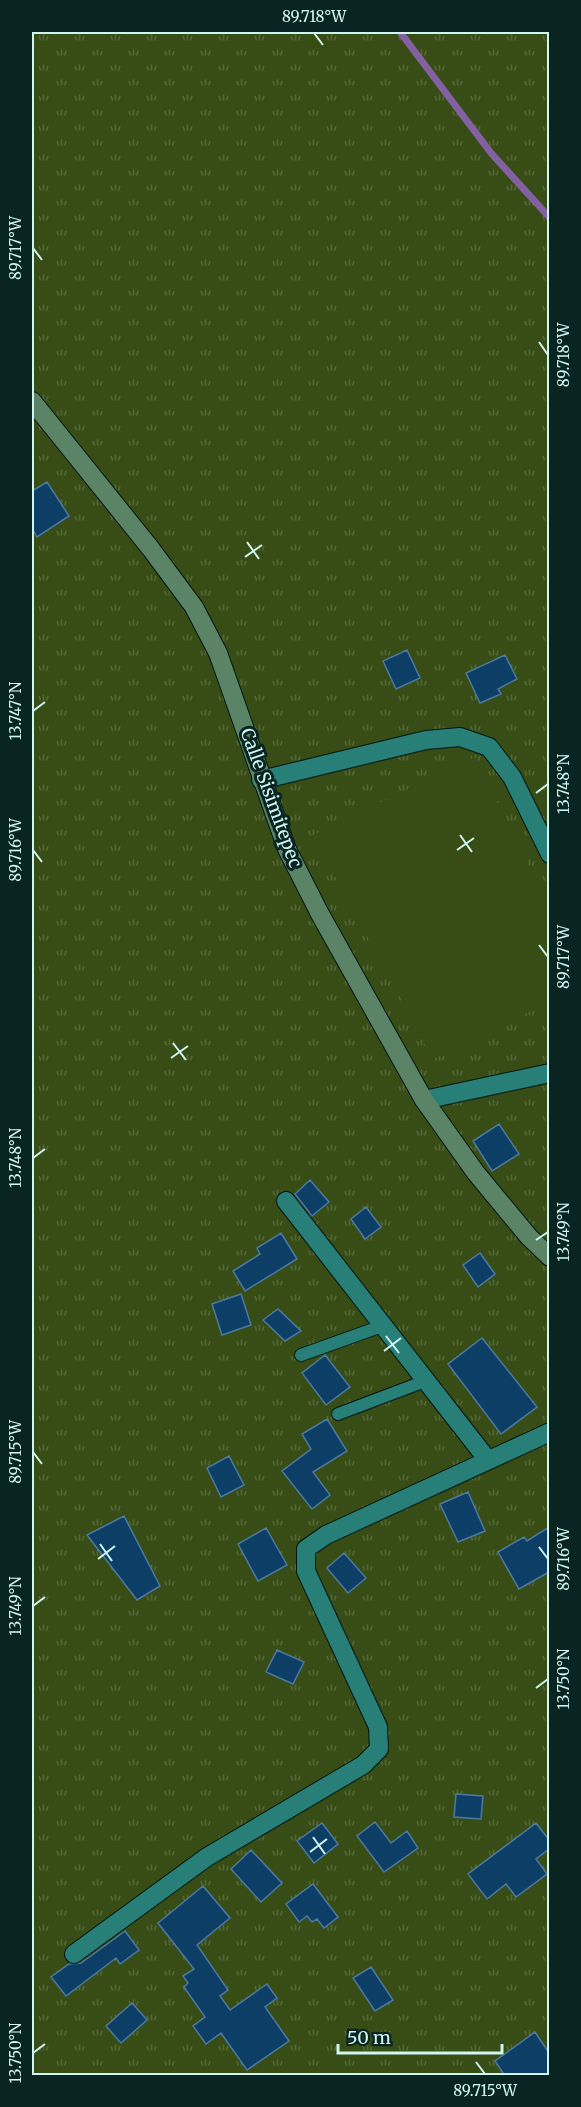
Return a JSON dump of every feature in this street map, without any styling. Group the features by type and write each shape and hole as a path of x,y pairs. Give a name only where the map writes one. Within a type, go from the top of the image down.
{"street":[{"name":"Calle Sisimitepec","path":"32,401 151,549 194,607 218,653 287,849 320,914 424,1100 476,1173 549,1257"},
{"path":"261,780 426,740 460,737 489,747 512,777 549,854"},
{"path":"424,1100 549,1073"},
{"path":"286,1202 382,1326 428,1380 487,1459"},
{"path":"74,1954 207,1857 363,1765 379,1749 378,1727 306,1571 306,1549 326,1534 549,1432"}],"lane":[{"path":"301,1355 382,1326"},
{"path":"338,1414 428,1380"}],"green space":[{"path":"32,32 549,32 549,2075 32,2075"},
{"path":"475,757 549,907 549,1002 433,1059 313,835"}],"building":[{"path":"47,482 69,516 37,537 32,528 32,491"},
{"path":"407,650 420,678 396,689 383,661"},
{"path":"505,655 517,679 498,689 501,694 480,703 466,673"},
{"path":"499,1124 519,1154 492,1171 473,1141"},
{"path":"310,1180 329,1202 312,1216 295,1194"},
{"path":"366,1207 381,1227 365,1239 351,1219"},
{"path":"281,1233 297,1259 245,1291 233,1271 260,1254 257,1248"},
{"path":"480,1253 495,1274 478,1287 463,1265"},
{"path":"241,1294 251,1325 222,1335 212,1304"},
{"path":"278,1309 301,1331 285,1341 263,1320"},
{"path":"482,1338 537,1407 501,1434 448,1364"},
{"path":"325,1355 350,1387 326,1405 302,1373"},
{"path":"327,1419 347,1451 313,1472 330,1495 312,1509 282,1471 311,1449 302,1434"},
{"path":"229,1456 244,1485 221,1497 207,1468"},
{"path":"468,1492 485,1531 458,1542 440,1504"},
{"path":"124,1516 160,1586 137,1600 87,1535"},
{"path":"549,1527 549,1572 519,1589 498,1552 524,1537 527,1541"},
{"path":"266,1528 287,1565 258,1581 238,1544"},
{"path":"344,1553 366,1578 348,1593 327,1568"},
{"path":"277,1650 304,1662 293,1684 266,1672"},
{"path":"456,1794 483,1796 481,1819 454,1817"},
{"path":"375,1822 391,1843 407,1831 418,1848 384,1872 357,1836"},
{"path":"322,1823 338,1844 314,1863 297,1841"},
{"path":"536,1823 549,1840 549,1849 536,1859 547,1874 516,1897 506,1884 487,1899 468,1874"},
{"path":"251,1850 282,1883 261,1902 231,1869"},
{"path":"313,1884 338,1917 324,1928 317,1919 312,1922 307,1916 299,1922 286,1904"},
{"path":"203,1886 230,1918 197,1945 228,1990 220,1996 230,2010 267,1984 277,1998 265,2007 289,2041 247,2070 221,2033 206,2044 193,2026 205,2017 184,1987 188,1983 183,1976 194,1969 158,1923"},
{"path":"125,1931 139,1950 120,1964 116,1958 66,1996 51,1977 69,1964 81,1963"},
{"path":"371,1967 393,2000 375,2011 353,1978"},
{"path":"132,2003 147,2020 121,2043 106,2026"},
{"path":"535,2032 549,2053 549,2076 505,2076 495,2061"}],"waterway":[{"path":"400,32 491,153 550,218"}]}
